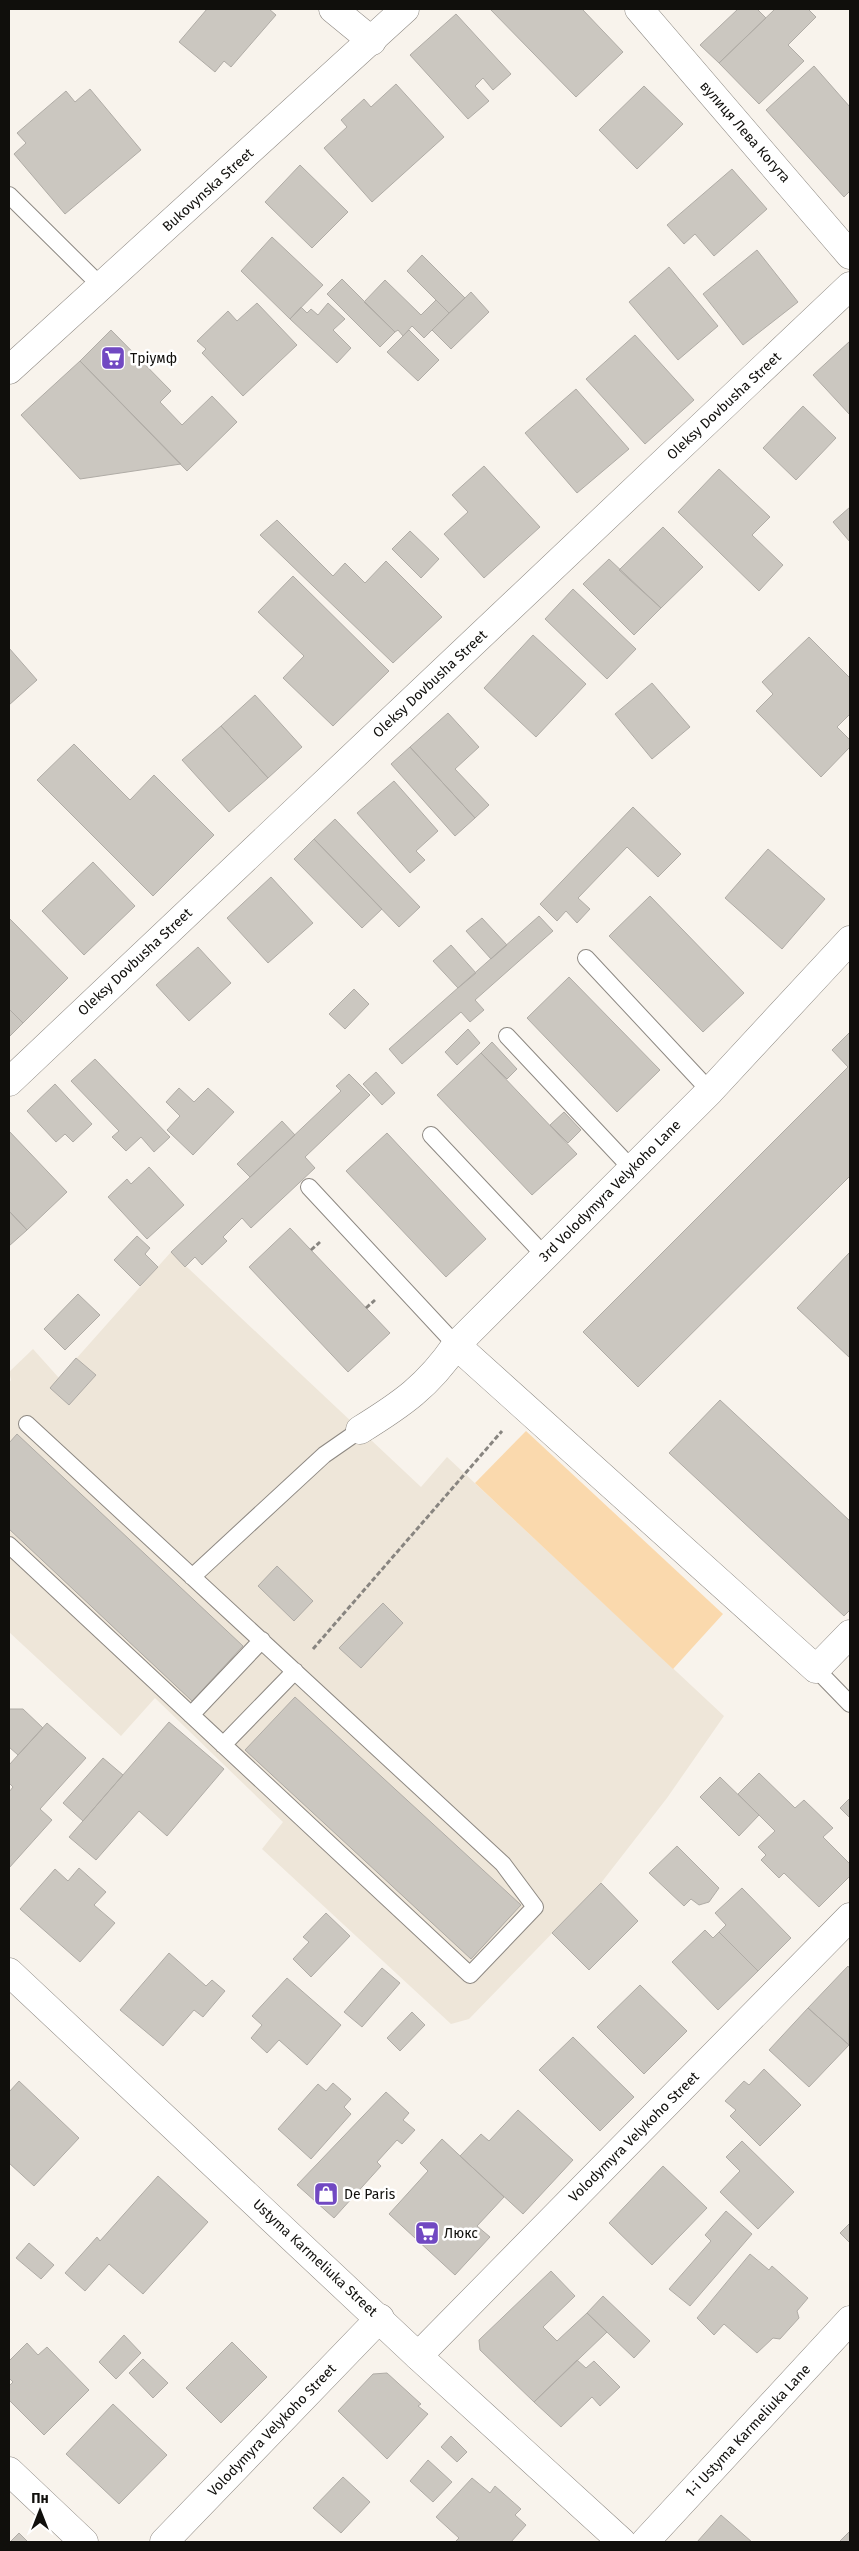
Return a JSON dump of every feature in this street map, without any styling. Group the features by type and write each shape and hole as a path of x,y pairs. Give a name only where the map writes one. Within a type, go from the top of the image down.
{"street":[{"path":"333,9 372,41"},
{"name":"Bukovynska Street","path":"9,370 405,9"},
{"name":"вулиця Лева Когута","path":"639,9 850,255"},
{"name":"Oleksy Dovbusha Street","path":"9,1082 850,286"},
{"name":"3rd Volodymyra Velykoho Lane","path":"360,1430 402,1404 438,1372 456,1345 710,1091 850,940"},
{"path":"456,1345 816,1669 850,1634"},
{"name":"Volodymyra Velykoho Street","path":"418,2356 850,1917"},
{"name":"Ustyma Karmeliuka Street","path":"9,1972 380,2318 418,2356 622,2542"},
{"name":"Volodymyra Velykoho Street","path":"164,2542 380,2318"},
{"name":"1-i Ustyma Karmeliuka Lane","path":"645,2542 850,2320"},
{"path":"9,2472 84,2542"}],"lane":[{"path":"9,195 101,286"},
{"path":"586,958 710,1091"},
{"path":"507,1036 632,1169"},
{"path":"431,1135 545,1256"},
{"path":"309,1187 456,1345"},
{"path":"9,1545 470,1975 534,1907 503,1864 27,1424"},
{"path":"192,1577 324,1455 360,1430"},
{"path":"191,1715 262,1640"},
{"path":"816,1669 850,1704"},
{"path":"223,1745 295,1671"}],"path":[{"path":"295,1671 524,1406"}],"shaded area":[{"path":"171,1252 421,1487 447,1457 724,1716 667,1798 601,1883 469,2019 451,2024 262,1849 283,1822 155,1698 121,1736 9,1632 9,1383 11,1380 9,1372 33,1349 59,1378"},
{"path":"526,1431 723,1614 673,1669 475,1483"}],"building":[{"path":"207,9 269,9 276,15 231,67 224,61 215,72 179,42"},
{"path":"490,9 582,9 623,52 576,97"},
{"path":"738,9 757,9 766,18 719,63 700,45"},
{"path":"775,9 808,9 816,17 788,45 804,61 759,104 719,63"},
{"path":"456,14 511,74 493,90 483,78 475,86 489,101 468,119 410,55"},
{"path":"814,66 850,107 850,191 844,197 766,110"},
{"path":"396,84 444,137 372,202 324,148 347,127 341,120 364,99 371,107"},
{"path":"644,86 683,124 637,169 599,130"},
{"path":"90,89 141,150 65,214 14,154 26,143 17,133 66,91 75,102"},
{"path":"300,165 348,212 312,248 265,202"},
{"path":"732,169 767,209 714,256 695,234 684,244 667,225"},
{"path":"272,237 323,285 290,319 241,271"},
{"path":"757,250 798,302 743,345 703,294"},
{"path":"422,255 465,298 449,313 407,271"},
{"path":"669,267 718,326 678,360 629,302"},
{"path":"342,279 395,332 380,347 327,294"},
{"path":"385,280 421,315 436,300 449,313 424,338 412,326 403,336 398,330 395,332 364,302"},
{"path":"471,292 489,312 451,349 432,330"},
{"path":"257,303 297,345 243,396 202,353 206,349 197,341 228,311 237,321"},
{"path":"328,303 345,319 333,330 351,348 337,363 290,319 301,307 307,313 311,309 318,315"},
{"path":"111,330 171,391 160,402 182,425 212,396 237,422 187,471 80,361"},
{"path":"409,330 439,360 418,381 387,352"},
{"path":"635,335 694,400 645,444 586,379"},
{"path":"850,341 850,415 813,375"},
{"path":"80,361 181,464 80,479 21,415"},
{"path":"576,389 629,449 577,493 525,433"},
{"path":"803,406 836,438 796,480 763,448"},
{"path":"484,466 540,527 484,578 444,534 468,512 452,495"},
{"path":"719,469 770,517 752,535 783,565 759,591 678,512"},
{"path":"850,507 850,542 833,522"},
{"path":"277,520 333,576 345,563 365,583 386,561 442,617 393,663 260,535"},
{"path":"663,527 703,567 661,608 619,570"},
{"path":"410,531 439,559 421,578 392,549"},
{"path":"609,559 661,608 634,635 583,584"},
{"path":"293,576 389,671 333,726 283,678 304,656 258,612"},
{"path":"573,589 636,649 607,679 545,619"},
{"path":"533,635 586,684 536,737 484,688"},
{"path":"809,637 850,678 850,714 837,727 850,740 850,747 821,777 756,711 773,694 762,682"},
{"path":"9,648 37,680 9,705"},
{"path":"652,683 690,727 652,759 615,714"},
{"path":"255,695 302,747 268,778 221,726"},
{"path":"448,713 479,747 455,769 489,805 475,818 410,747"},
{"path":"221,726 268,778 229,812 182,760"},
{"path":"74,744 130,800 154,775 214,835 153,896 37,780"},
{"path":"410,747 475,818 455,836 391,764"},
{"path":"394,781 438,831 416,851 425,860 410,873 357,813"},
{"path":"633,807 681,854 658,877 627,847 578,898 590,909 577,923 566,911 557,921 540,904"},
{"path":"335,819 420,907 399,927 314,839"},
{"path":"314,839 382,909 362,928 294,859"},
{"path":"768,849 825,899 782,949 725,898"},
{"path":"93,862 135,906 84,955 42,911"},
{"path":"271,877 313,923 268,963 227,918"},
{"path":"650,896 744,993 703,1032 609,936"},
{"path":"539,916 553,931 475,1000 484,1010 470,1022 461,1012 402,1064 389,1049"},
{"path":"9,918 68,978 23,1023 9,1009"},
{"path":"482,918 507,945 491,959 466,931"},
{"path":"451,945 476,973 458,988 433,961"},
{"path":"198,947 231,983 189,1021 156,985"},
{"path":"569,977 660,1070 617,1112 527,1018"},
{"path":"354,989 369,1004 345,1029 329,1014"},
{"path":"9,1009 23,1023 9,1037"},
{"path":"468,1029 480,1043 457,1065 445,1052"},
{"path":"850,1032 850,1176 638,1387 583,1332 848,1067 832,1050"},
{"path":"492,1042 517,1069 507,1079 481,1053"},
{"path":"481,1053 577,1154 532,1195 437,1095"},
{"path":"95,1059 170,1137 154,1152 141,1137 126,1151 112,1137 119,1131 71,1081"},
{"path":"376,1072 395,1093 382,1105 363,1084"},
{"path":"349,1074 370,1095 305,1157 315,1168 251,1228 242,1218 223,1237 227,1241 202,1265 195,1257 185,1267 171,1252 341,1091 336,1086"},
{"path":"55,1084 92,1124 73,1142 65,1134 56,1142 27,1111"},
{"path":"179,1088 194,1102 208,1088 234,1112 193,1155 167,1130 180,1116 166,1102"},
{"path":"564,1112 581,1130 568,1143 550,1125"},
{"path":"282,1121 295,1135 250,1177 237,1164"},
{"path":"9,1131 67,1192 27,1230 9,1211"},
{"path":"387,1133 486,1239 446,1277 346,1171"},
{"path":"149,1167 184,1205 147,1239 108,1197 127,1179 131,1184"},
{"path":"9,1211 27,1230 9,1246"},
{"path":"290,1228 390,1333 348,1372 249,1267"},
{"path":"137,1236 150,1248 145,1254 158,1267 140,1286 114,1260"},
{"path":"850,1252 850,1358 797,1308"},
{"path":"78,1294 100,1315 65,1350 44,1329"},
{"path":"76,1358 96,1375 69,1405 50,1388"},
{"path":"720,1400 850,1521 850,1610 844,1616 669,1453"},
{"path":"17,1434 243,1646 192,1701 9,1529 9,1443"},
{"path":"277,1566 313,1601 294,1621 258,1586"},
{"path":"383,1603 403,1623 361,1668 339,1648"},
{"path":"295,1697 521,1905 471,1959 245,1750"},
{"path":"9,1709 23,1709 43,1728 18,1755 9,1747"},
{"path":"169,1722 224,1769 167,1836 139,1811 96,1860 69,1837"},
{"path":"47,1723 86,1758 40,1809 52,1820 9,1868 9,1792 13,1787 9,1783 9,1765"},
{"path":"103,1758 123,1775 83,1821 63,1803"},
{"path":"759,1773 795,1808 804,1800 833,1828 823,1837 850,1864 850,1876 819,1907 784,1873 779,1878 761,1860 766,1855 758,1847 775,1831 738,1794"},
{"path":"720,1777 759,1815 739,1836 700,1797"},
{"path":"850,1798 850,1818 840,1808"},
{"path":"677,1846 719,1888 709,1902 699,1905 691,1899 684,1906 649,1873"},
{"path":"79,1868 106,1892 94,1905 115,1923 80,1962 20,1909 55,1869 68,1881"},
{"path":"601,1883 638,1921 589,1970 552,1933"},
{"path":"742,1888 791,1938 758,1971 719,1932 726,1925 715,1913"},
{"path":"326,1913 350,1936 311,1977 293,1959 309,1942 303,1937"},
{"path":"705,1930 713,1938 719,1932 758,1971 718,2010 672,1962"},
{"path":"169,1953 206,1986 212,1980 225,1991 203,2017 194,2010 163,2046 120,2010"},
{"path":"848,1966 850,1969 849,2045 808,2008"},
{"path":"382,1968 400,1983 362,2027 344,2012"},
{"path":"287,1978 341,2025 307,2065 279,2040 267,2053 251,2038 262,2025 252,2016"},
{"path":"640,1985 687,2031 644,2074 597,2027"},
{"path":"808,2008 849,2045 809,2087 769,2050"},
{"path":"412,2012 425,2025 400,2051 387,2038"},
{"path":"573,2037 634,2097 600,2131 539,2070"},
{"path":"764,2069 801,2105 760,2146 730,2116 736,2110 725,2101 744,2081 749,2085"},
{"path":"19,2081 79,2138 34,2186 9,2163 9,2092"},
{"path":"333,2083 351,2099 344,2107 351,2114 311,2159 278,2129 318,2084 326,2091"},
{"path":"386,2092 409,2113 403,2120 415,2130 402,2144 397,2140 377,2162 381,2166 334,2218 297,2185"},
{"path":"518,2110 573,2160 523,2214 460,2156 481,2134 489,2141"},
{"path":"442,2139 504,2197 477,2226 490,2237 455,2275 389,2214 428,2171 420,2163"},
{"path":"742,2141 794,2192 758,2229 720,2192 740,2171 726,2157"},
{"path":"663,2166 707,2208 652,2265 609,2223"},
{"path":"158,2176 208,2222 143,2294 109,2264 85,2291 65,2273 97,2237 100,2241"},
{"path":"726,2211 752,2234 690,2306 669,2289 711,2241 705,2235"},
{"path":"850,2223 850,2243 840,2233"},
{"path":"29,2243 54,2265 41,2279 16,2258"},
{"path":"750,2254 769,2270 772,2266 808,2298 797,2311 799,2318 780,2339 773,2338 757,2353 724,2324 714,2335 697,2318"},
{"path":"551,2271 575,2296 543,2327 557,2341 587,2313 607,2332 534,2402 480,2350 479,2340"},
{"path":"603,2296 650,2341 634,2358 587,2313"},
{"path":"124,2335 141,2353 116,2379 99,2362"},
{"path":"232,2342 267,2377 221,2423 186,2388"},
{"path":"27,2343 38,2355 47,2347 89,2390 44,2435 9,2400 9,2386 13,2382 9,2378 9,2361"},
{"path":"143,2359 168,2383 153,2398 129,2373"},
{"path":"577,2360 586,2368 594,2361 620,2387 600,2406 592,2397 561,2427 534,2402"},
{"path":"387,2373 421,2404 418,2406 428,2414 387,2459 338,2411 373,2374"},
{"path":"113,2404 167,2455 119,2504 66,2454"},
{"path":"451,2436 467,2452 457,2462 441,2447"},
{"path":"428,2460 452,2482 433,2502 410,2481"},
{"path":"343,2477 370,2502 341,2533 313,2508"},
{"path":"472,2478 490,2493 495,2486 521,2509 515,2515 526,2525 511,2542 455,2542 459,2538 436,2517"},
{"path":"721,2515 752,2542 697,2542"},
{"path":"850,2531 850,2542 839,2542"},
{"path":"19,2533 28,2542 10,2542"}],"place":[{"name":"Тріумф","path":"113,358"},
{"name":"De Paris","path":"326,2194"},
{"name":"Люкс","path":"427,2233"}]}
